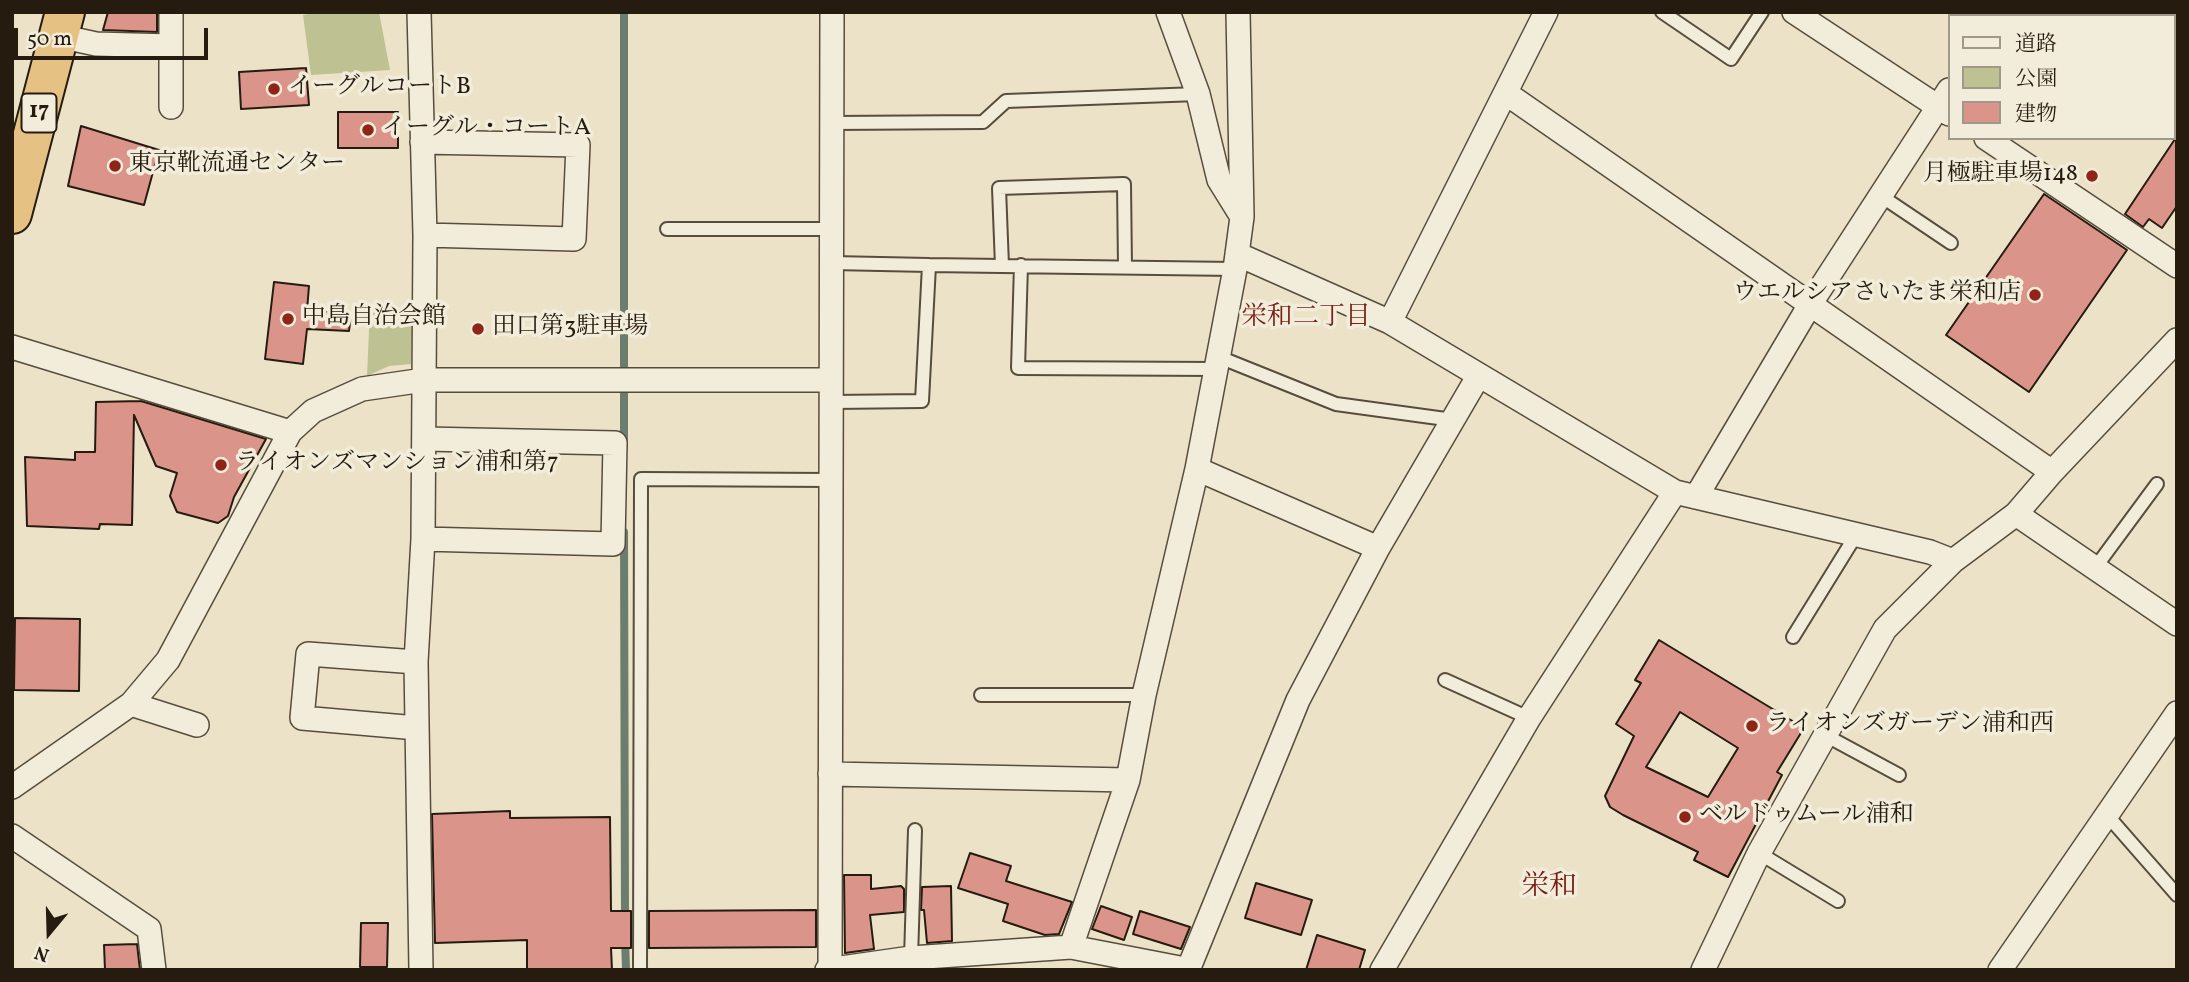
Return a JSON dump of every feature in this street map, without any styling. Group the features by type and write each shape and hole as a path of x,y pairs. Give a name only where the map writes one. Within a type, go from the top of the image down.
{"highway":[{"path":"12,120 55,20"},
{"name":"17","path":"12,214 55,20"}],"street":[{"path":"171,12 171,107"},
{"path":"419,12 425,235 424,539 416,662 421,970"},
{"path":"832,12 829,970 911,958 1068,947 1189,970 1298,700 1378,548 1479,375"},
{"path":"1168,12 1198,94 1219,180 1242,217"},
{"path":"1055,970 1068,947 1128,780 1144,695 1197,469 1218,363 1242,217 1238,12"},
{"path":"1390,322 1546,12"},
{"path":"1382,970 1529,718 1685,494 1881,196 1946,104 1794,12"},
{"path":"55,20 96,44 171,46"},
{"path":"1507,94 2052,472"},
{"path":"1989,140 2177,266"},
{"path":"422,142 578,145 574,239 425,235"},
{"path":"1236,261 1390,322 1685,494 1930,552 1953,561"},
{"path":"1703,970 1759,853 1823,734 1885,629 1953,561 2017,514 2052,472 2177,340"},
{"path":"12,347 290,432"},
{"path":"12,787 131,704 168,660 290,432 313,411 362,389 424,380 832,391"},
{"path":"424,539 613,544 615,443 425,439"},
{"path":"1197,469 1378,548"},
{"path":"2017,514 2177,624"},
{"path":"416,662 308,654 302,718 417,728"},
{"path":"131,704 197,725"},
{"path":"2000,970 2177,713"},
{"path":"831,774 1128,780"},
{"path":"12,836 149,929 155,970"}],"lane":[{"path":"1662,12 1731,59 1762,12"},
{"path":"832,123 983,122 1006,102 1198,94"},
{"path":"1002,266 999,188 1124,184 1125,267"},
{"path":"1881,196 1951,243"},
{"path":"667,229 832,229"},
{"path":"832,263 1125,267 1236,261"},
{"path":"832,391 922,401 929,265"},
{"path":"1021,265 1018,368 1218,363 1336,404 1453,419"},
{"path":"640,970 641,480 832,480"},
{"path":"2095,568 2157,484"},
{"path":"1793,637 1856,536"},
{"path":"1445,680 1529,718"},
{"path":"981,695 1144,695"},
{"path":"1823,734 1899,775"},
{"path":"2106,815 2177,895"},
{"path":"911,958 915,830"},
{"path":"1759,853 1838,901"}],"green space":[{"path":"316,12 379,12 390,70 311,75 303,15"},
{"path":"370,309 412,313 411,364 389,366 367,376"}],"building":[{"path":"108,12 157,12 157,32 103,30"},
{"name":"イーグルコートB","path":"306,68 309,105 241,109 239,72"},
{"name":"イーグル・コートA","path":"338,112 398,112 398,148 338,148"},
{"path":"81,126 159,150 144,205 68,186"},
{"path":"2177,136 2177,206 2162,228 2149,219 2143,227 2125,214"},
{"path":"2044,194 2127,250 2029,392 1946,335"},
{"path":"274,282 309,286 307,310 351,314 349,331 307,329 303,364 265,359"},
{"path":"141,401 266,439 234,497 228,516 218,523 177,512 170,496 177,473 156,466 134,415 132,525 100,524 99,529 27,526 25,457 75,460 75,452 95,452 96,402"},
{"path":"15,618 80,619 79,691 14,690"},
{"path":"1659,640 1804,728 1777,772 1782,775 1728,877 1694,860 1698,852 1610,807 1605,796 1634,736 1616,724 1641,683 1635,680","holes":["1680,712 1738,748 1708,797 1646,767"]},
{"path":"510,811 510,818 610,817 611,911 631,911 631,948 611,948 612,970 527,970 527,940 435,943 432,814"},
{"path":"970,853 1011,866 1006,881 1072,902 1059,934 1045,935 1003,921 1008,904 958,888"},
{"path":"844,875 871,875 871,889 901,886 904,889 904,912 870,915 874,949 845,953"},
{"path":"1256,883 1312,900 1301,935 1245,918"},
{"path":"951,886 952,941 927,943 924,910 921,910 922,887"},
{"path":"1101,906 1132,917 1124,940 1092,929"},
{"path":"816,910 816,947 649,948 649,911"},
{"path":"1140,911 1190,927 1181,949 1133,934"},
{"path":"361,923 388,923 387,967 360,967"},
{"path":"1317,935 1365,950 1359,970 1306,970"},
{"path":"137,944 140,970 105,970 104,945"}],"waterway":[{"path":"624,12 624,445"},
{"path":"624,532 625,921"},
{"path":"625,938 626,970"}],"place":[{"name":"イーグルコートB","path":"274,89"},
{"name":"イーグル・コートA","path":"368,130"},
{"name":"東京靴流通センター","path":"115,166"},
{"name":"月極駐車場148","path":"2092,176"},
{"name":"ウエルシアさいたま栄和店","path":"2035,295"},
{"name":"中島自治会館","path":"288,319"},
{"name":"田口第3駐車場","path":"478,329"},
{"name":"ライオンズマンション浦和第7","path":"221,465"},
{"name":"ライオンズガーデン浦和西","path":"1752,726"},
{"name":"ベルドゥムール浦和","path":"1685,817"}],"district":[{"name":"栄和二丁目","path":"1306,319"},
{"name":"栄和","path":"1549,889"}]}
